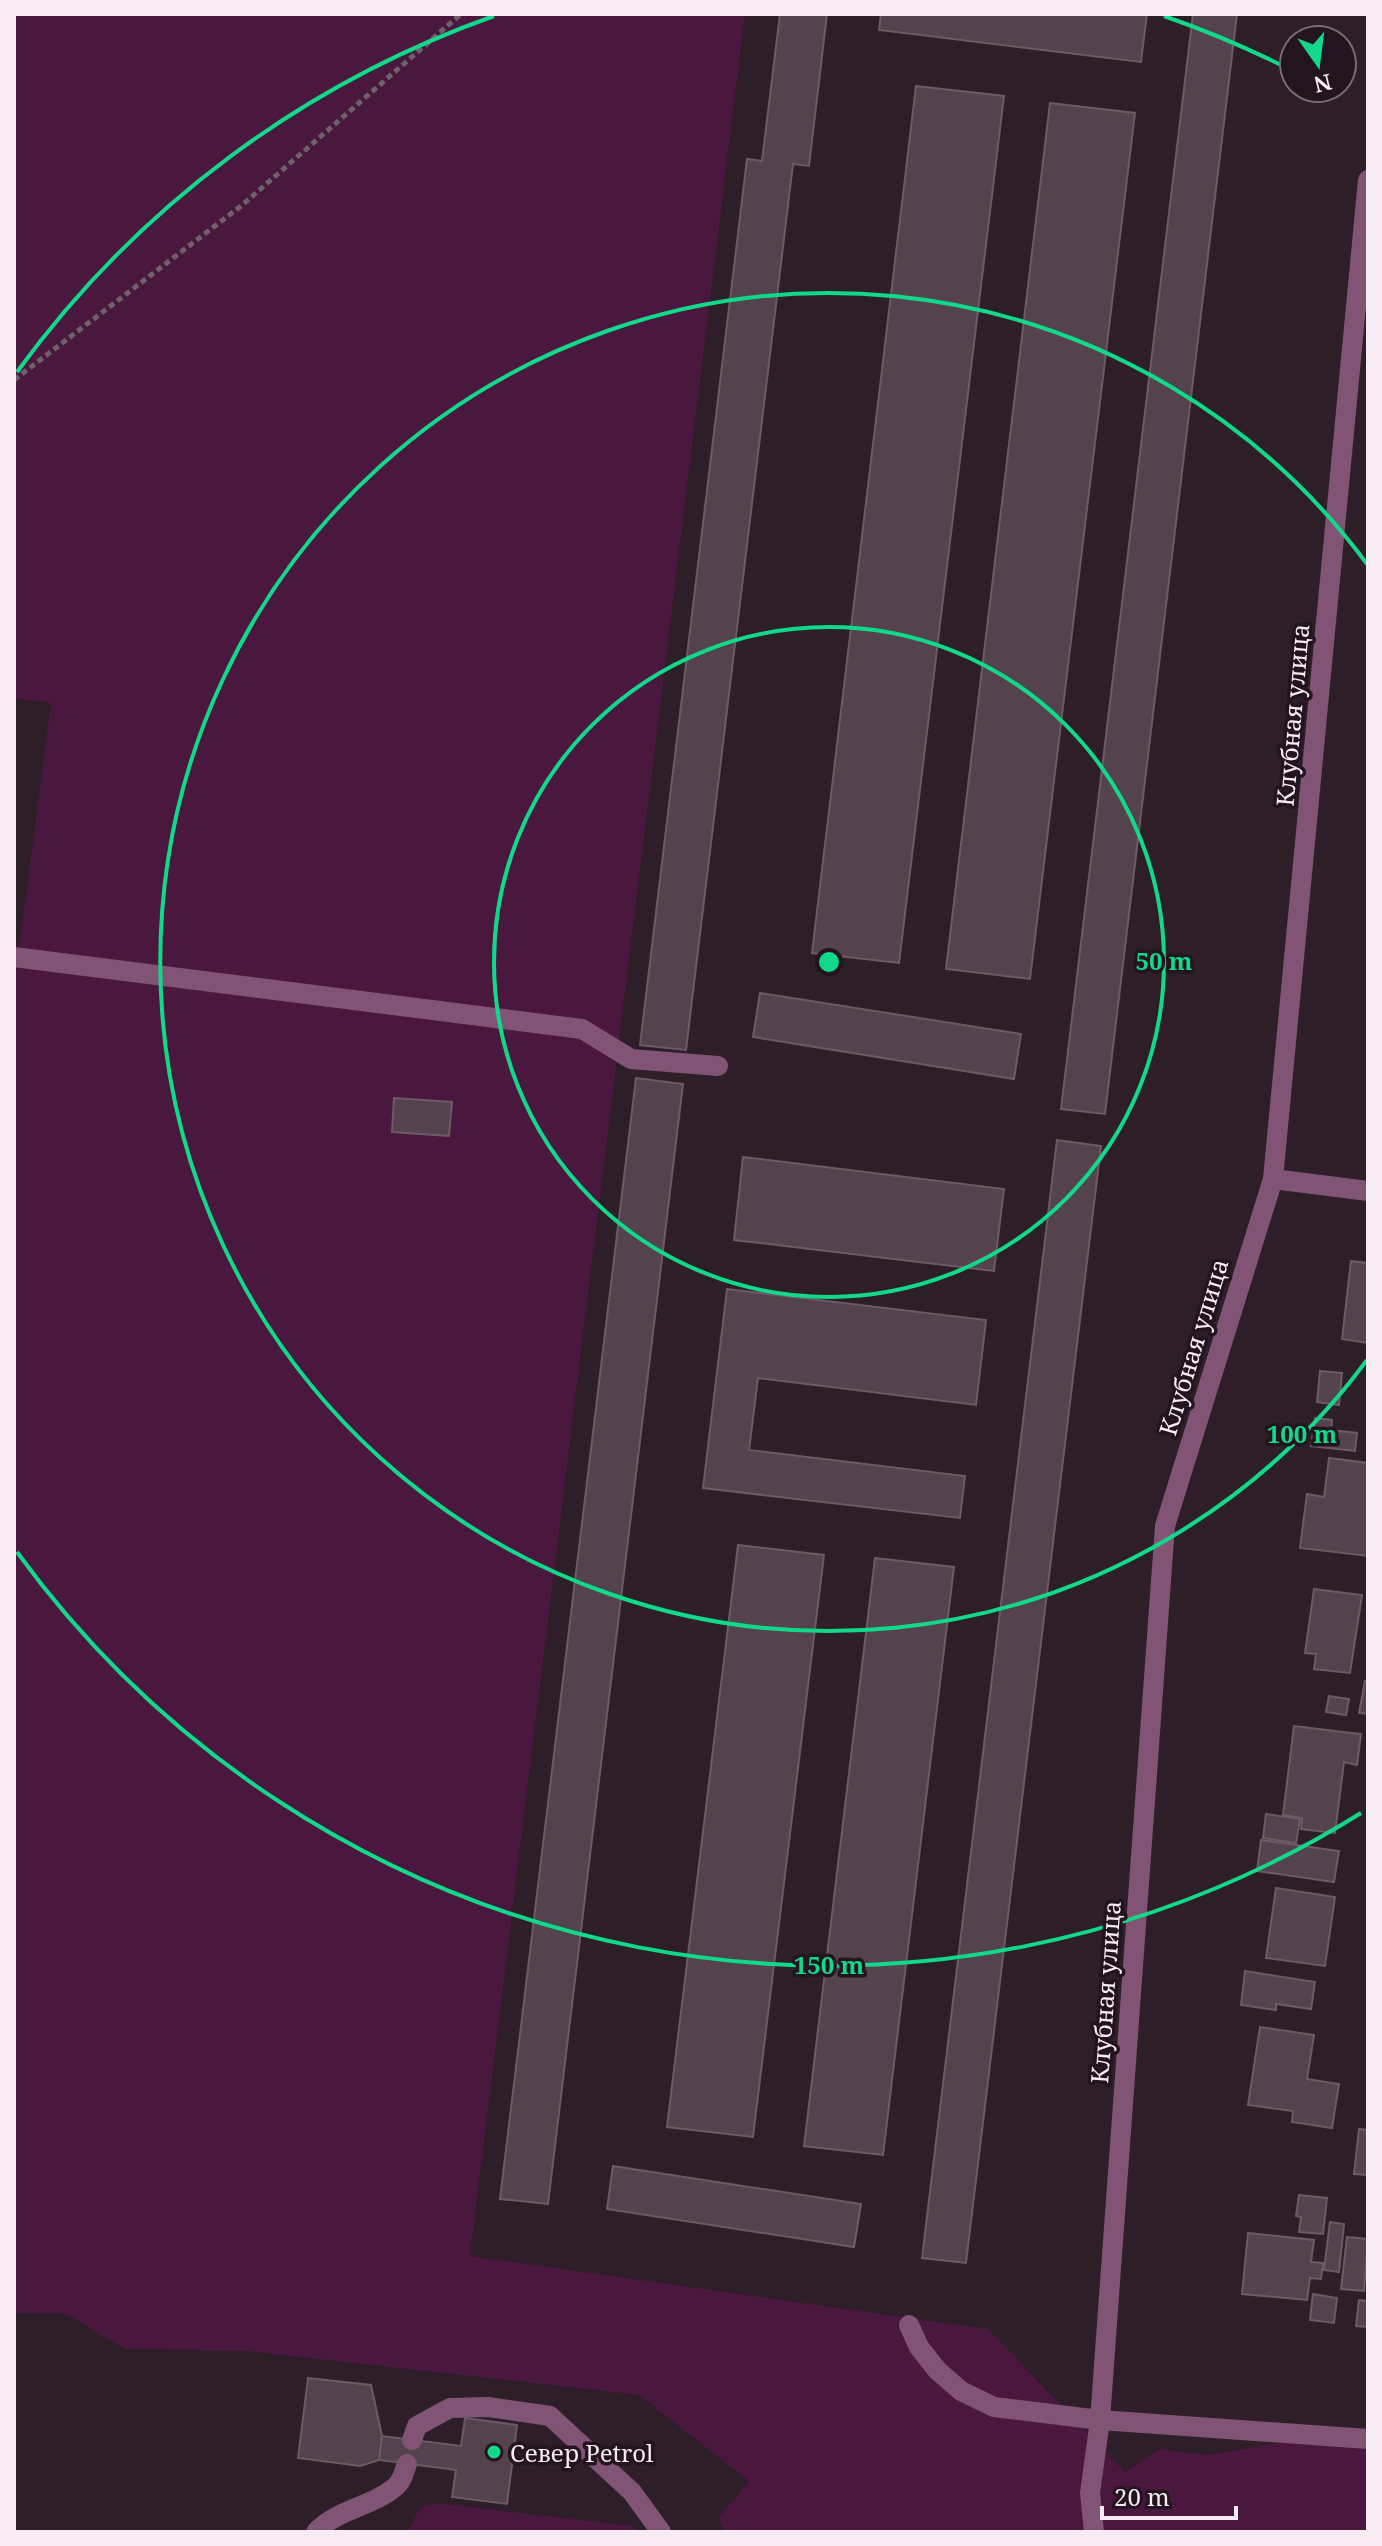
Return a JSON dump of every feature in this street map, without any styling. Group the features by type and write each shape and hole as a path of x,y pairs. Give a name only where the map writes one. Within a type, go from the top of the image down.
{"street":[{"name":"Клубная улица","path":"1094,2532 1090,2493 1100,2420 1165,1526 1273,1179 1368,180"},
{"path":"14,957 582,1029 631,1059 718,1066"},
{"path":"1273,1179 1368,1191"},
{"path":"909,2325 919,2347 937,2370 961,2391 994,2407 1100,2420 1368,2439"},
{"path":"412,2440 417,2426 450,2408 488,2407 550,2416 632,2492 661,2532"},
{"path":"316,2532 339,2515 396,2487 407,2464"}],"path":[{"path":"14,380 241,206 461,14"}],"shaded area":[{"path":"14,14 745,14 470,2256 988,2329 1125,2472 1159,2449 1207,2455 1272,2444 1368,2434 1368,2532 724,2532 719,2517 749,2481 639,2395 248,2351 125,2349 65,2313 14,2313 14,987 51,703 14,698"},
{"path":"437,2503 631,2526 641,2532 410,2532 408,2529 421,2507"}],"building":[{"path":"780,14 827,14 809,166 793,164 686,1050 640,1045 747,159 762,161"},
{"path":"881,14 1147,14 1141,62 879,30"},
{"path":"1193,14 1237,14 1105,1114 1061,1109"},
{"path":"916,86 1004,96 899,963 812,953"},
{"path":"1050,103 1135,113 1030,979 946,969"},
{"path":"760,993 1021,1034 1014,1079 753,1037"},
{"path":"636,1078 683,1084 548,2204 500,2199"},
{"path":"394,1098 452,1102 449,1136 392,1132"},
{"path":"1057,1140 1101,1146 966,2263 922,2258"},
{"path":"743,1157 1004,1189 994,1271 734,1240"},
{"path":"1351,1261 1368,1263 1368,1343 1342,1339"},
{"path":"727,1289 986,1320 976,1405 758,1378 749,1450 965,1476 960,1518 703,1488"},
{"path":"1320,1371 1342,1373 1339,1405 1317,1402"},
{"path":"1315,1418 1332,1420 1331,1430 1357,1433 1355,1451 1311,1446"},
{"path":"1329,1458 1368,1463 1368,1556 1300,1548 1307,1494 1324,1497"},
{"path":"738,1545 824,1555 753,2137 667,2127"},
{"path":"875,1558 954,1567 883,2155 804,2146"},
{"path":"1314,1589 1362,1595 1350,1673 1314,1669 1316,1654 1305,1653"},
{"path":"1365,1681 1368,1681 1368,1714 1359,1713"},
{"path":"1329,1696 1349,1699 1346,1715 1326,1712"},
{"path":"1294,1726 1361,1734 1357,1765 1344,1762 1335,1833 1301,1829 1302,1818 1283,1815"},
{"path":"1266,1814 1300,1819 1296,1843 1263,1838"},
{"path":"1261,1840 1339,1851 1334,1882 1257,1871"},
{"path":"1276,1888 1335,1897 1325,1966 1266,1958"},
{"path":"1245,1971 1315,1982 1311,2009 1276,2004 1276,2010 1241,2005"},
{"path":"1260,2027 1314,2035 1307,2079 1339,2084 1332,2128 1292,2122 1293,2111 1248,2105"},
{"path":"1359,2129 1368,2130 1368,2175 1354,2174"},
{"path":"613,2166 861,2204 854,2247 607,2209"},
{"path":"1299,2195 1327,2198 1323,2234 1299,2232 1301,2217 1296,2216"},
{"path":"1330,2222 1344,2224 1339,2272 1324,2270"},
{"path":"1248,2233 1314,2240 1311,2262 1323,2263 1321,2279 1310,2278 1307,2300 1242,2294"},
{"path":"1347,2237 1368,2239 1364,2291 1341,2289"},
{"path":"1313,2294 1337,2298 1334,2323 1310,2320"},
{"path":"1359,2300 1368,2301 1368,2327 1356,2326"},
{"path":"308,2378 371,2385 382,2436 379,2460 360,2466 298,2458"},
{"path":"465,2418 517,2425 507,2504 452,2497 456,2470 379,2460 382,2436 461,2446"}],"place":[{"name":"Север Petrol","path":"494,2452"}]}
